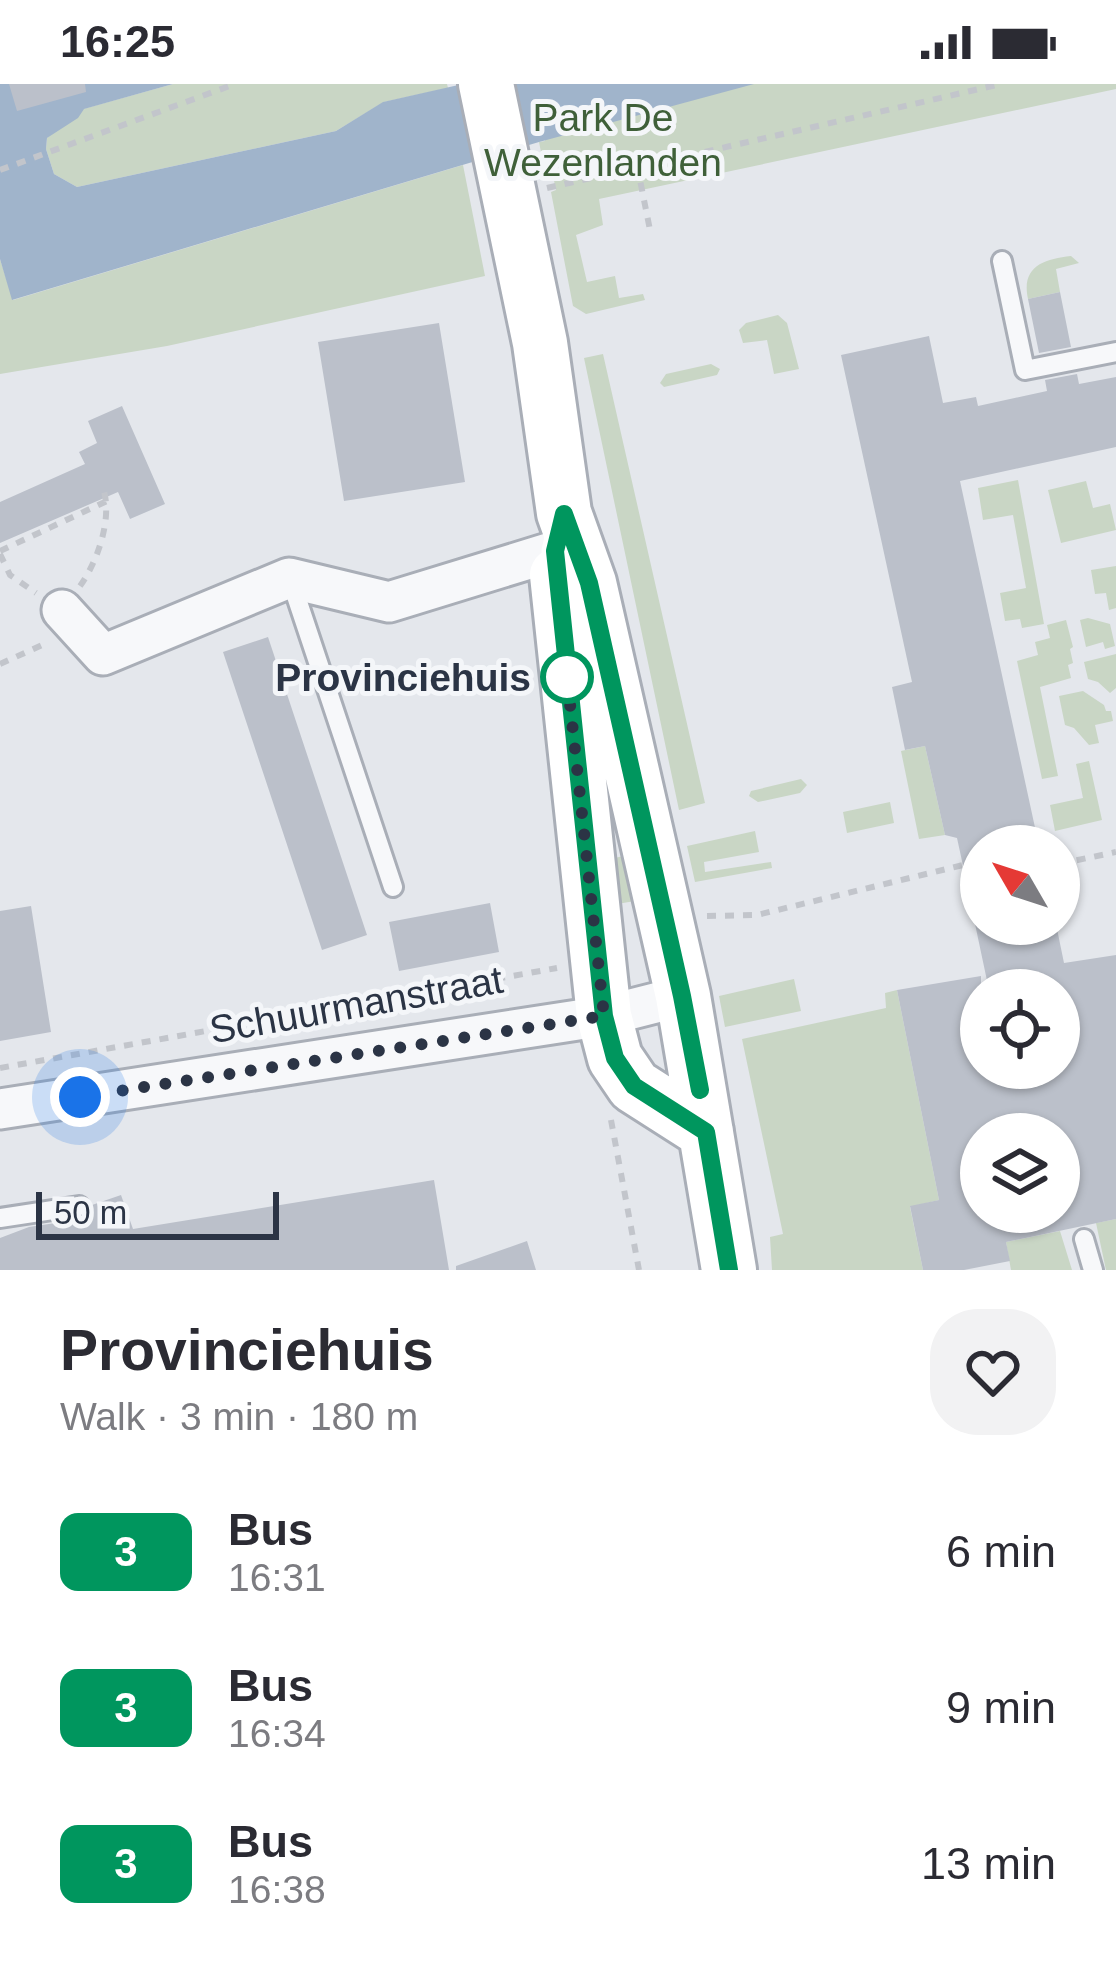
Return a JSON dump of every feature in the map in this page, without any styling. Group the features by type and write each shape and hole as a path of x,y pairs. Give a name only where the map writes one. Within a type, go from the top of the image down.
{"main road":[{"path":"487,84 540,343 604,1016 615,1058 634,1086 706,1132"},
{"path":"559,532 589,583 684,923 682,996 729,1270"}],"street":[{"path":"71,619 104,655 290,578 389,602 559,532"},
{"name":"Schuurmanstraat","path":"0,1109 604,1016 682,996"}],"lane":[{"path":"1002,261 1025,370 1116,352"},
{"path":"290,578 393,886"},
{"path":"0,1218 79,1207"},
{"path":"1084,1239 1093,1270"}],"path":[{"path":"0,170 235,84"},
{"path":"506,187 637,165 1001,84"},
{"path":"637,165 651,235"},
{"path":"0,664 71,619 94,568 107,501 103,488"},
{"path":"71,619 10,575 0,552 107,501"},
{"path":"1080,860 1116,852"},
{"path":"684,923 757,915 960,865"},
{"name":"Schuurmanstraat","path":"0,1068 556,970 577,947 596,942"},
{"path":"610,1112 639,1270"}],"green space":[{"path":"173,84 447,84 448,88 384,102 336,131 77,187 54,174 47,138 83,109"},
{"name":"Park De Wezenlanden","path":"533,84 1116,84 1116,89 599,199 603,225 576,235 587,282 615,276 619,298 643,294 645,300 586,314 573,306 551,192 556,190 552,171 545,172 539,142 545,141"},
{"path":"463,165 485,276 167,346 0,374 0,259 13,300"},
{"path":"1071,256 1079,263 1056,269 1060,292 1028,299 1028,279 1036,267"},
{"path":"778,315 787,323 799,369 774,374 767,340 743,343 739,330 746,323"},
{"path":"603,354 705,803 679,810 584,358"},
{"path":"711,364 720,369 717,375 664,387 660,383 666,374"},
{"path":"1018,480 1044,624 1022,628 1020,619 1005,621 1000,593 1026,588 1013,515 983,520 978,488"},
{"path":"1086,481 1093,508 1110,504 1116,530 1061,543 1048,490"},
{"path":"1116,566 1116,608 1109,610 1106,593 1095,594 1091,570"},
{"path":"1066,620 1073,647 1073,663 1068,665 1071,678 1040,687 1058,776 1042,779 1017,661 1038,655 1035,642 1050,638 1047,625"},
{"path":"1080,620 1110,624 1115,646 1105,649 1103,642 1086,647"},
{"path":"1116,654 1116,688 1110,693 1088,679 1084,662"},
{"path":"1083,691 1111,711 1113,721 1095,725 1099,743 1089,745 1065,725 1059,696"},
{"path":"925,746 945,835 919,839 901,751"},
{"path":"1089,761 1102,820 1054,825 1050,805 1083,798 1076,764"},
{"path":"801,779 807,785 800,793 758,802 749,796 751,791"},
{"path":"890,802 894,823 847,833 843,812"},
{"path":"755,831 759,852 704,862 705,872 771,862 772,868 695,882 687,846"},
{"path":"628,855 647,899 599,907 610,859"},
{"path":"794,979 801,1011 725,1027 719,996"},
{"path":"897,990 939,1200 910,1207 923,1270 772,1270 770,1237 783,1234 742,1039 886,1008 885,993"},
{"path":"1116,1219 1116,1270 1106,1270 1096,1223"},
{"path":"1061,1233 1072,1270 1011,1270 1006,1242"}],"water":[{"path":"0,84 173,84 84,109 47,138 54,174 77,187 336,131 383,102 463,84 754,84 539,142 12,300 0,259"}],"building":[{"path":"9,84 85,84 86,92 17,111"},
{"path":"1060,292 1071,347 1039,353 1028,299"},
{"path":"439,323 465,482 344,501 318,342"},
{"path":"929,336 943,403 976,397 978,406 1047,391 1045,380 1077,374 1079,384 1116,377 1116,447 960,481 1034,825 960,825 960,852 957,838 945,835 925,746 905,750 892,687 912,682 841,355"},
{"path":"122,406 165,504 130,519 118,492 0,543 0,502 85,464 79,452 97,443 88,421"},
{"path":"268,637 367,935 322,950 223,652"},
{"path":"490,903 499,952 399,971 389,922"},
{"path":"31,906 51,1032 0,1041 0,911"},
{"path":"979,945 1060,945 1064,963 1116,955 1116,1219 1080,1227 1080,1113 960,1113 960,1233 1049,1233 1006,1242 1010,1261 964,1270 923,1270 910,1206 939,1200 897,990 960,980 960,1089 1080,1089 1080,969 985,969"},
{"path":"434,1180 449,1270 0,1270 0,1238 29,1227 82,1219 92,1205 121,1195 133,1229"},
{"path":"527,1241 536,1270 456,1270 456,1266"}],"bus line":[{"name":"3","path":"700,1090 589,583 564,514 555,551 604,1016 615,1058 634,1086 706,1132 729,1270"}],"place":[{"name":"Provinciehuis","path":"567,677"}],"route":[{"path":"80,1097 604,1016 566,667 567,677"}]}
